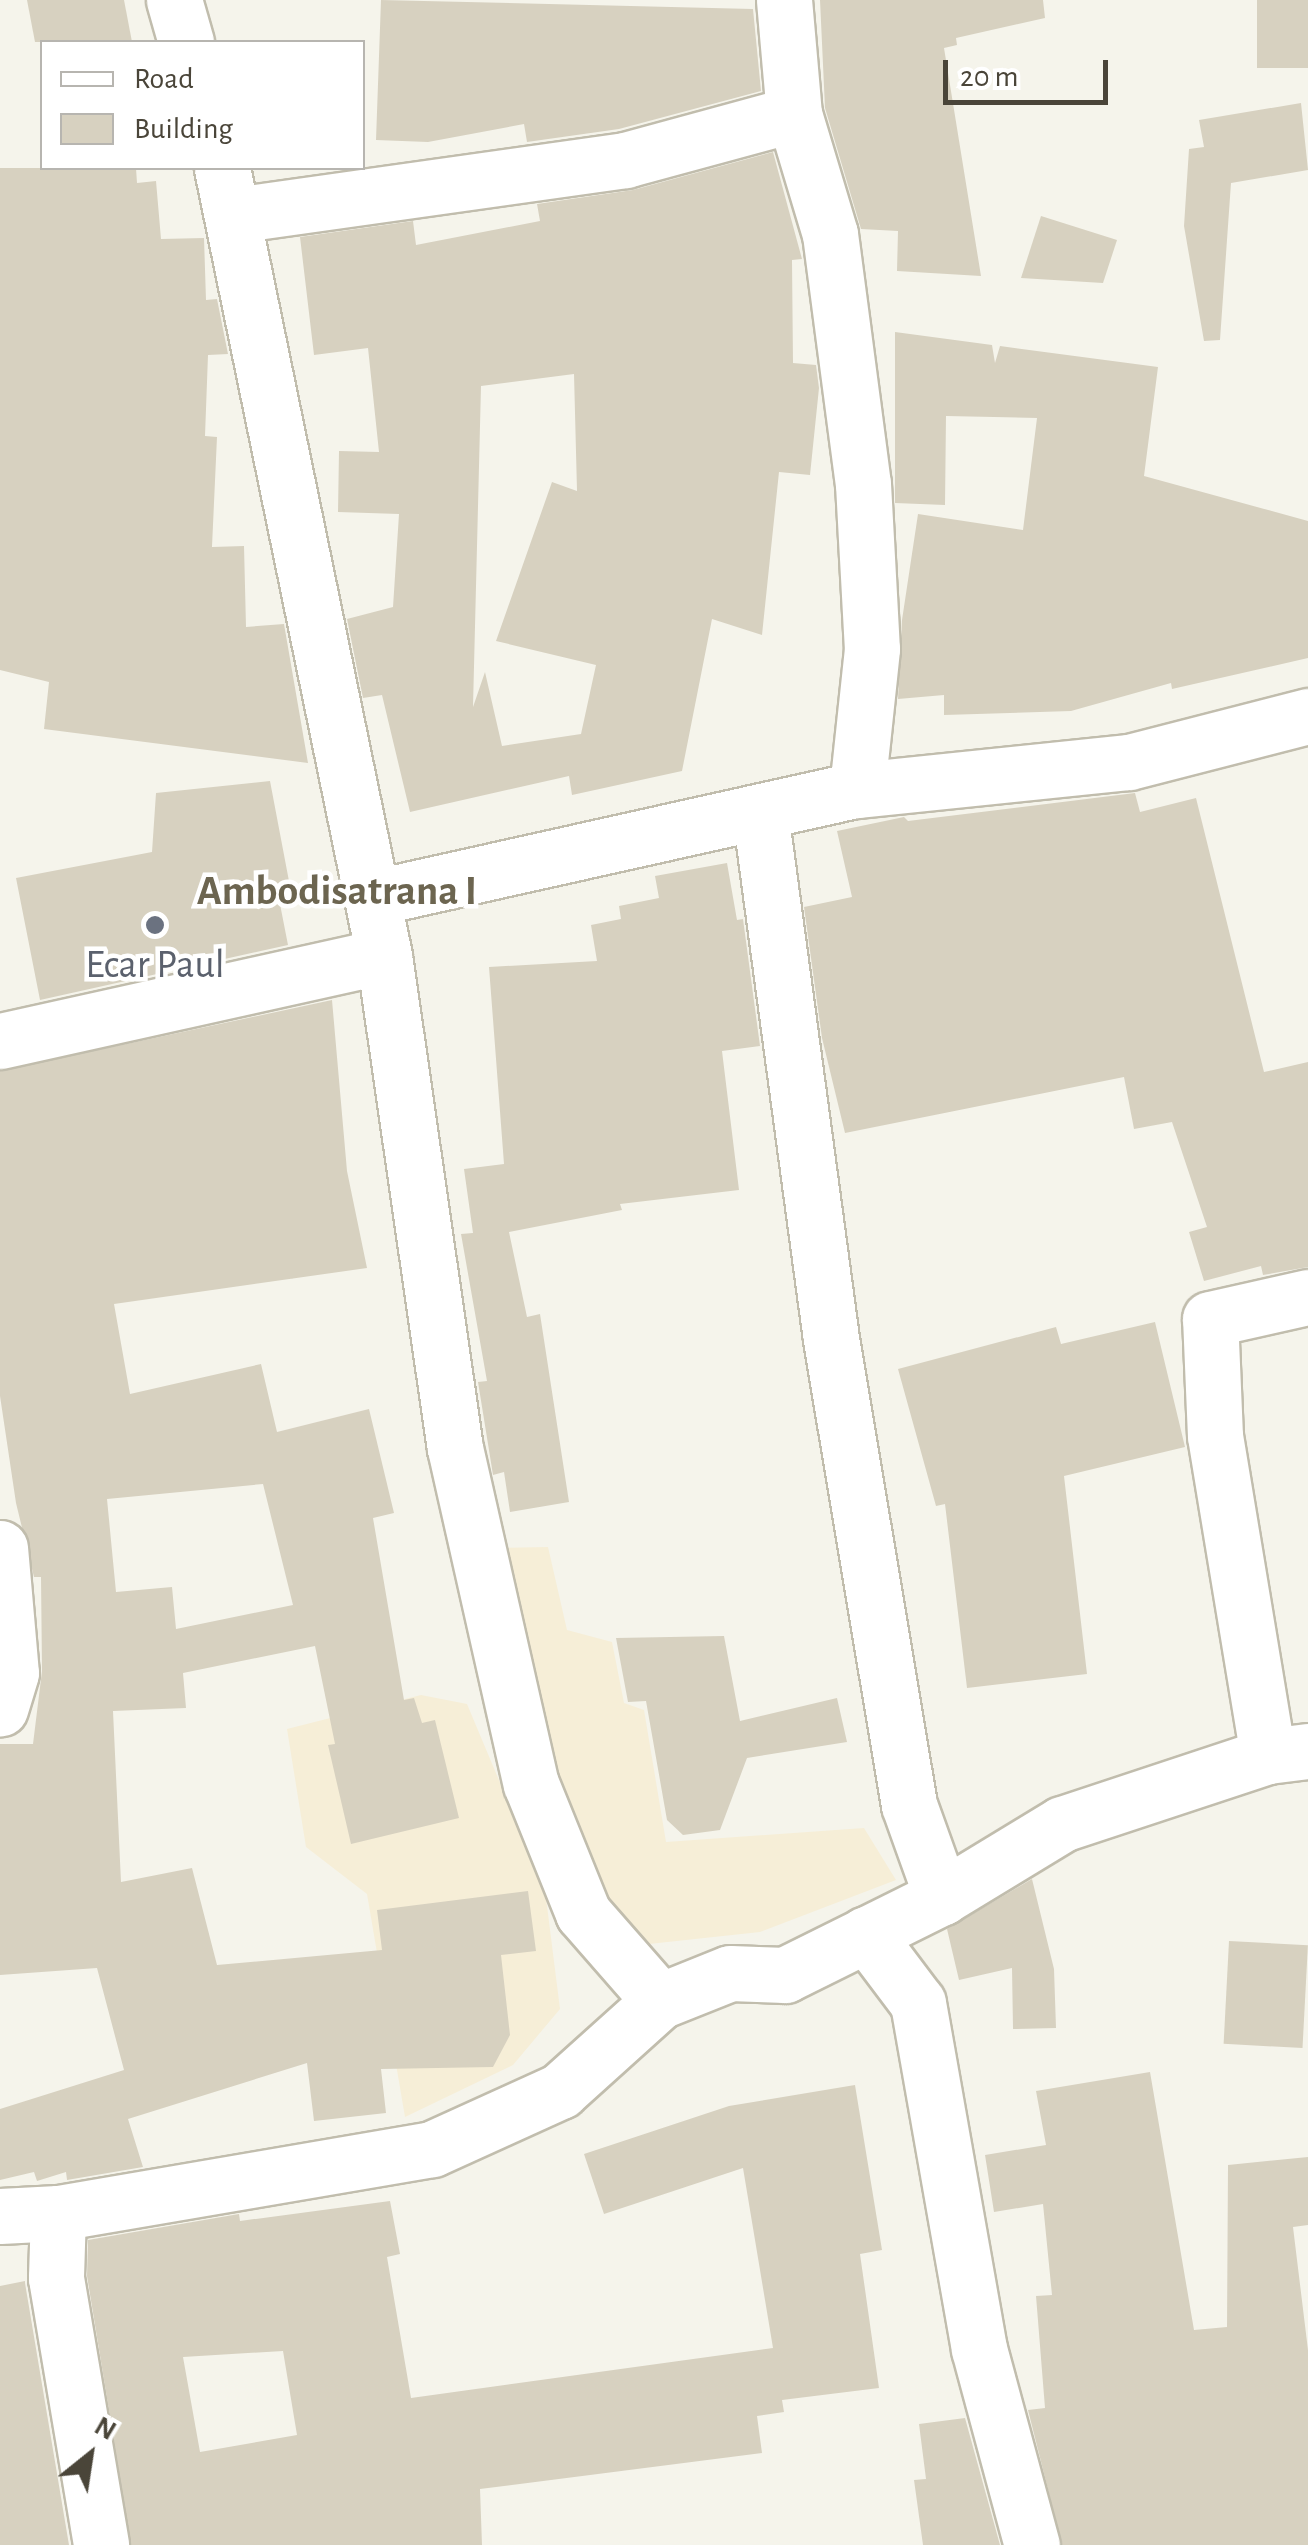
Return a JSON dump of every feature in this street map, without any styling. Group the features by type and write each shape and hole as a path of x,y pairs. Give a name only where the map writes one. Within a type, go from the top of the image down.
{"street":[{"path":"174,0 185,40"},
{"path":"784,0 794,114 830,234 863,484 872,650 857,790"},
{"path":"660,2001 583,1914 531,1784 455,1448 384,956 229,192 625,160 794,114"},
{"path":"372,898 857,790 1129,762 1308,716"},
{"path":"760,813 831,1339 909,1805 942,1897"},
{"path":"0,1042 384,956"},
{"path":"0,2216 58,2213 432,2150 560,2092 660,2001 730,1973 785,1975 942,1897 1062,1824 1288,1754 1214,1436 1210,1318 1308,1297"},
{"path":"0,1548 10,1673 0,1708"},
{"path":"866,1934 918,2004 979,2349 1032,2545"},
{"path":"58,2213 56,2278 101,2545"}],"shaded area":[{"path":"548,1547 567,1630 612,1642 624,1703 644,1710 666,1842 864,1828 896,1880 760,1932 649,1944 581,1881 488,1548"},
{"path":"421,1695 467,1704 545,1890 560,2009 513,2065 405,2117 367,1894 306,1847 287,1729"}],"building":[{"path":"27,0 124,0 132,40 35,42"},
{"path":"381,0 753,9 761,91 619,129 527,142 524,124 428,142 376,140"},
{"path":"820,0 1043,0 1045,18 956,38 957,45 944,48 981,276 897,271 898,231 861,229 825,108"},
{"path":"1257,0 1308,0 1308,68 1257,68"},
{"path":"1301,103 1308,170 1231,183 1220,340 1204,341 1184,226 1189,149 1204,147 1199,120"},
{"path":"773,152 802,259 792,260 793,363 816,365 819,388 810,475 779,472 762,635 712,619 682,771 572,795 569,776 410,812 382,695 363,698 347,619 393,607 399,514 338,512 339,451 379,452 368,348 314,355 300,237 413,221 416,245 540,221 537,204 633,190","holes":["574,374 577,491 552,482 496,641 596,665 581,734 502,746 485,672 473,707 481,386"]},
{"path":"0,168 136,170 137,183 156,181 161,239 204,238 206,300 217,299 228,354 208,355 205,436 217,437 212,547 244,546 246,627 284,624 308,763 44,729 49,682 0,670"},
{"path":"1041,216 1117,240 1103,283 1021,278"},
{"path":"895,332 992,345 995,363 1000,346 1158,367 1144,476 1308,521 1308,658 1172,689 1171,683 1071,711 944,715 944,695 898,699 902,620 918,514 1023,530 1037,418 946,416 945,505 895,503"},
{"name":"Ecar Paul","path":"270,781 292,897 279,899 288,945 40,1000 16,878 152,852 156,793"},
{"path":"1135,793 1140,812 1196,798 1264,1072 1308,1062 1308,1267 1263,1275 1261,1266 1204,1281 1189,1232 1207,1227 1172,1122 1134,1129 1124,1077 845,1133 822,1038 804,907 852,897 837,831 904,817 908,821"},
{"path":"727,863 737,920 743,919 760,1046 722,1051 739,1190 620,1204 622,1210 509,1232 527,1317 540,1314 569,1502 510,1512 504,1472 493,1475 478,1382 487,1381 461,1234 473,1233 464,1169 504,1164 489,967 597,961 591,925 621,919 619,906 659,898 655,876"},
{"path":"332,1000 347,1171 367,1268 114,1304 130,1394 261,1364 277,1432 369,1409 394,1513 373,1518 404,1700 414,1698 422,1723 435,1720 459,1818 351,1844 328,1745 335,1744 315,1646 183,1673 186,1708 113,1711 121,1882 192,1868 217,1965 382,1950 377,1910 528,1891 536,1951 501,1955 510,2035 493,2067 381,2069 386,2113 314,2121 307,2063 128,2119 143,2167 67,2180 66,2172 37,2181 34,2172 0,2180 0,2109 124,2070 97,1968 0,1975 0,1744 33,1744 42,1671 41,1577 34,1577 16,1503 0,1396 0,1071","holes":["263,1484 293,1605 176,1629 172,1587 116,1592 107,1499"]},
{"path":"1155,1322 1185,1447 1064,1476 1087,1674 967,1688 945,1504 936,1506 898,1369 1056,1327 1061,1344"},
{"path":"724,1636 740,1721 837,1698 847,1742 747,1758 720,1830 683,1835 667,1820 646,1701 628,1702 616,1638"},
{"path":"1032,1879 1054,1969 1056,2028 1013,2029 1012,1968 959,1980 947,1929"},
{"path":"1229,1941 1308,1945 1303,2048 1224,2044"},
{"path":"1150,2072 1194,2330 1227,2327 1228,2165 1308,2157 1308,2225 1293,2227 1308,2350 1308,2545 1062,2545 1028,2410 1045,2408 1036,2296 1052,2295 1043,2204 994,2212 985,2155 1046,2145 1036,2091"},
{"path":"855,2085 882,2250 860,2254 879,2388 782,2400 784,2412 757,2416 762,2453 480,2489 482,2545 131,2545 87,2276 88,2240 239,2214 240,2221 390,2201 400,2254 387,2257 411,2398 773,2348 743,2168 604,2214 584,2154 729,2106","holes":["283,2351 297,2435 200,2452 183,2357"]},
{"path":"25,2281 69,2545 0,2545 0,2286"},
{"path":"965,2418 1000,2545 923,2545 914,2480 926,2479 919,2424"}],"place":[{"name":"Ecar Paul","path":"155,925"}],"district":[{"name":"Ambodisatrana I","path":"337,891"}]}
